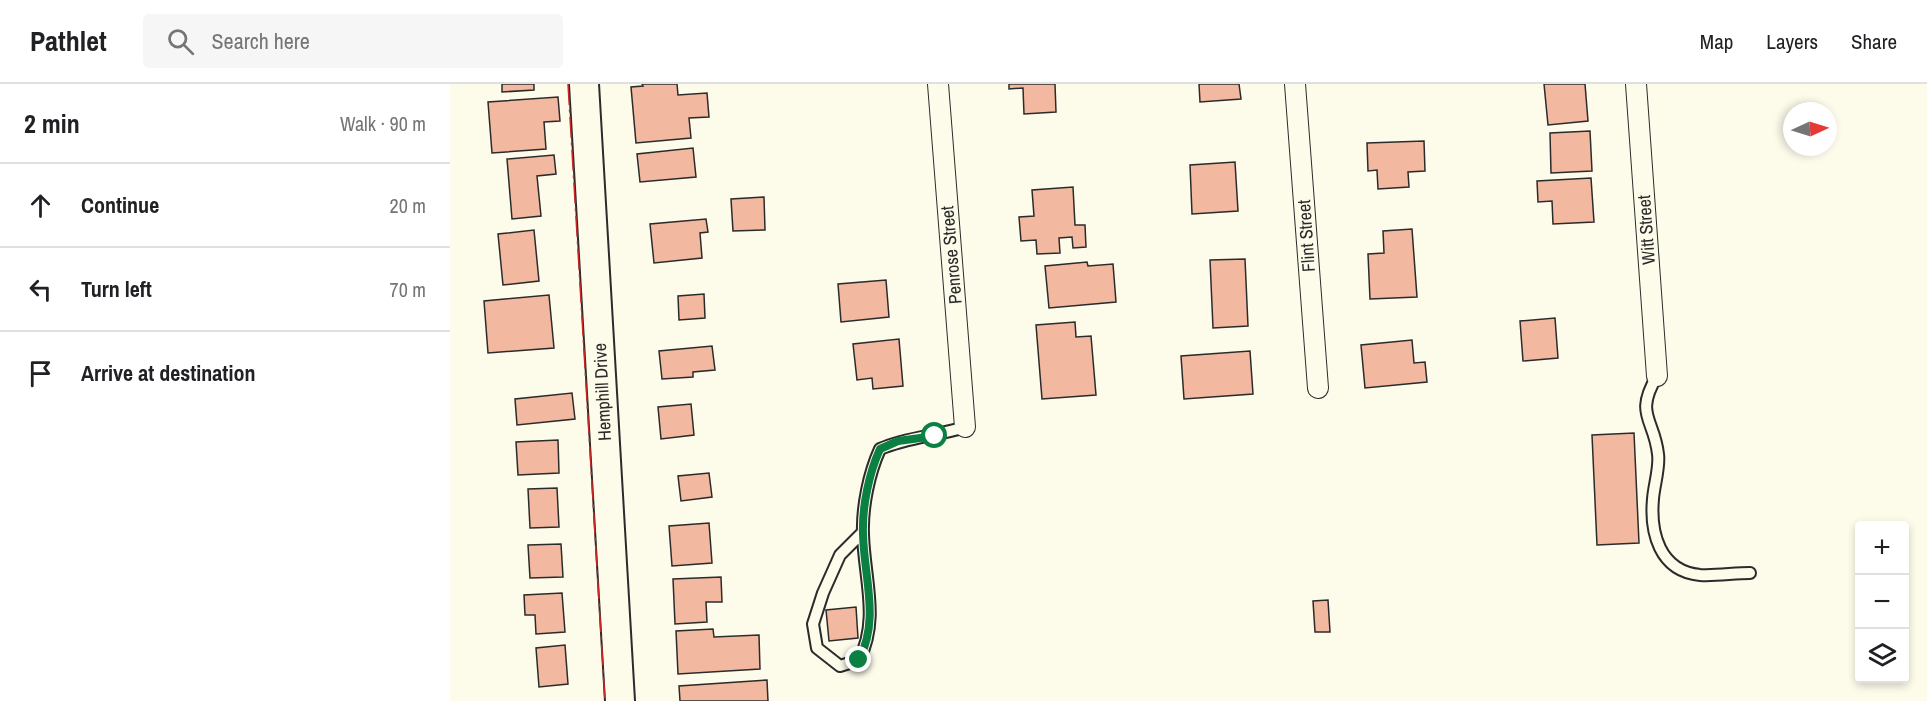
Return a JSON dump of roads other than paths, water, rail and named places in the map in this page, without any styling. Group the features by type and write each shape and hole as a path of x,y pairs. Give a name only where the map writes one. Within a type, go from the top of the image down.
{"street":[{"name":"Hemphill Drive","path":"584,84 620,701"},
{"name":"Penrose Street","path":"938,84 965,427"},
{"name":"Flint Street","path":"1295,84 1318,388"},
{"name":"Witt Street","path":"1636,84 1657,376"}],"lane":[{"path":"1657,376 1647,393 1646,416 1658,454 1651,519 1655,542 1675,566 1698,575 1750,573"},
{"path":"863,532 840,555 823,593 813,624 817,648 840,666 859,660 868,641 871,611 863,532 872,467 880,449 898,441 935,436 965,427"}]}
